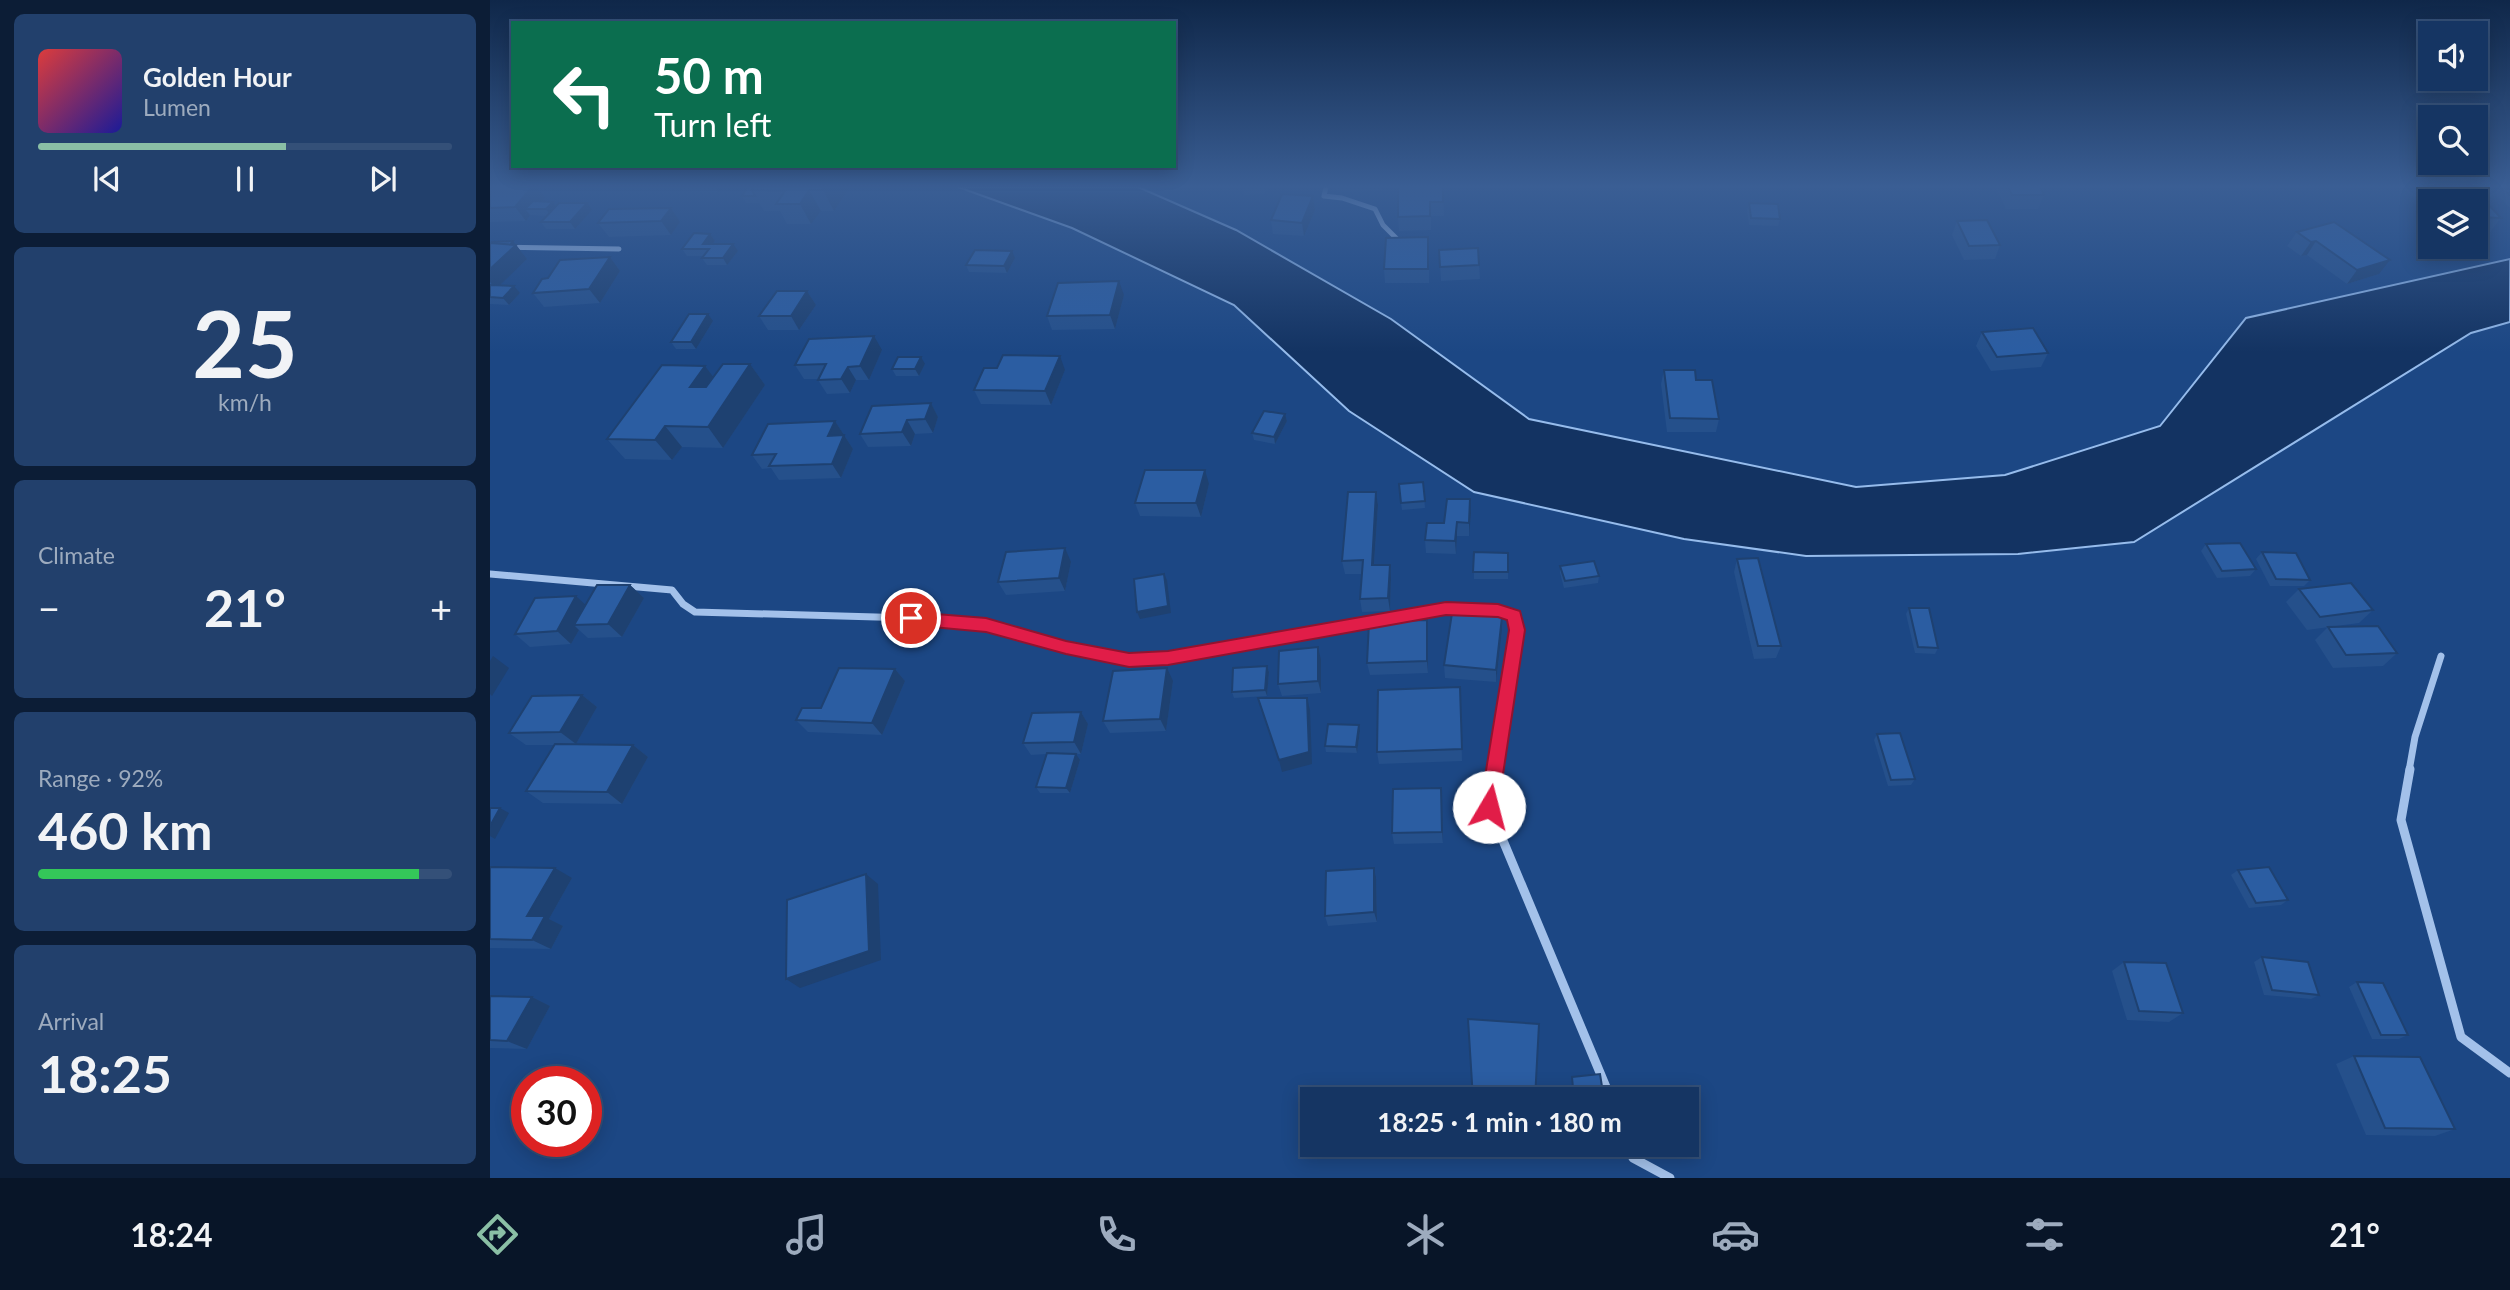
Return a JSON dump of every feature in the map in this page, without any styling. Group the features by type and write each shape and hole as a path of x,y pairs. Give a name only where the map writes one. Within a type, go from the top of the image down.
{"street":[{"path":"490,247 619,249"},
{"path":"490,574 673,590 683,604 695,612 911,618 986,625 1066,648 1129,660 1168,658 1446,608 1498,610 1515,615 1517,630 1489,807 1606,1087"},
{"path":"2441,656 2415,737 2401,820 2461,1037 2510,1073"},
{"path":"1633,1157 1670,1178"}],"water":[{"path":"1101,242 1257,242 1391,319 1529,419 1856,487 2005,475 2160,426 2246,318 2510,259 2510,322 2471,333 2134,542 2018,554 1806,556 1684,539 1474,492 1349,411 1234,305"}],"building":[{"path":"512,242 510,245 490,243"},
{"path":"687,242 733,244 723,258 702,258 709,249 682,249"},
{"path":"1386,242 1428,242 1428,269 1384,269"},
{"path":"1967,242 1998,242 2000,245 1969,246"},
{"path":"2317,242 2363,242 2390,260 2357,270"},
{"path":"490,243 516,245 490,269"},
{"path":"1478,248 1479,265 1440,267 1439,250"},
{"path":"975,250 1012,251 1004,266 966,265"},
{"path":"610,257 589,289 533,293 542,279 548,278 560,260"},
{"path":"1119,281 1110,315 1047,316 1058,283"},
{"path":"490,285 514,286 503,298 490,297"},
{"path":"777,291 807,291 791,316 759,316"},
{"path":"689,314 708,314 691,342 671,342"},
{"path":"2033,328 2048,353 1997,357 1982,332"},
{"path":"874,336 860,366 848,367 841,379 818,380 826,364 795,365 809,339"},
{"path":"1003,355 1060,356 1045,391 974,390 984,368 997,368"},
{"path":"898,357 921,357 915,369 892,369"},
{"path":"723,364 750,364 708,427 665,426 655,440 607,439 662,365 705,366 690,387 706,387"},
{"path":"1664,370 1695,370 1696,380 1712,380 1719,419 1670,418"},
{"path":"931,403 925,419 907,420 902,432 860,434 872,406"},
{"path":"1264,411 1285,414 1274,437 1252,433"},
{"path":"835,421 828,436 844,435 832,464 769,466 776,454 752,455 768,424"},
{"path":"1145,470 1205,470 1196,503 1135,503"},
{"path":"1423,482 1425,501 1401,503 1399,484"},
{"path":"1348,492 1376,492 1372,565 1390,565 1388,598 1360,599 1363,560 1342,561"},
{"path":"1447,499 1470,499 1469,523 1457,522 1455,541 1425,540 1427,523 1444,523"},
{"path":"2240,543 2256,569 2222,571 2206,544"},
{"path":"1065,548 1059,578 998,582 1006,552"},
{"path":"1474,552 1508,553 1508,572 1473,572"},
{"path":"2262,552 2296,553 2310,580 2276,579"},
{"path":"1758,558 1781,646 1758,646 1737,559"},
{"path":"1594,561 1599,576 1565,581 1560,566"},
{"path":"1164,574 1168,606 1137,612 1134,579"},
{"path":"2351,583 2373,610 2320,617 2299,589"},
{"path":"597,585 630,585 608,624 574,625"},
{"path":"576,596 557,631 515,634 535,598"},
{"path":"1909,608 1929,608 1938,648 1918,647"},
{"path":"1452,613 1502,617 1496,670 1444,665"},
{"path":"1427,620 1427,661 1367,663 1369,622"},
{"path":"2378,626 2397,653 2346,655 2328,627"},
{"path":"1318,647 1318,681 1278,684 1279,651"},
{"path":"1267,666 1265,690 1232,692 1233,668"},
{"path":"839,668 895,669 872,723 796,720 802,708 821,708"},
{"path":"1167,668 1160,719 1103,721 1113,671"},
{"path":"1460,687 1462,749 1377,752 1378,690"},
{"path":"582,695 560,732 509,733 532,696"},
{"path":"1258,698 1307,698 1309,752 1279,760"},
{"path":"1081,712 1074,742 1023,743 1032,713"},
{"path":"1328,724 1359,725 1356,747 1325,746"},
{"path":"1900,733 1915,779 1891,780 1877,734"},
{"path":"555,744 633,745 607,792 526,791"},
{"path":"1047,753 1076,754 1066,788 1036,787"},
{"path":"1441,788 1442,832 1392,833 1393,789"},
{"path":"490,808 500,808 490,826"},
{"path":"490,867 555,868 527,916 545,916 532,940 490,939"},
{"path":"2269,867 2288,900 2256,903 2238,870"},
{"path":"1374,868 1374,912 1325,916 1326,871"},
{"path":"866,874 869,951 786,979 787,900"},
{"path":"2262,957 2308,962 2319,995 2272,990"},
{"path":"2124,962 2166,963 2183,1013 2139,1011"},
{"path":"2357,982 2383,983 2408,1035 2381,1035"},
{"path":"490,996 532,997 507,1041 490,1040"},
{"path":"1468,1019 1539,1024 1536,1087 1472,1087"},
{"path":"2354,1056 2420,1057 2455,1129 2385,1128"},
{"path":"1600,1074 1602,1087 1573,1087 1572,1077"}],"route":[{"path":"911,618 986,625 1066,648 1129,660 1168,658 1446,608 1498,610 1515,615 1517,630 1497,741 1489,807"}]}
